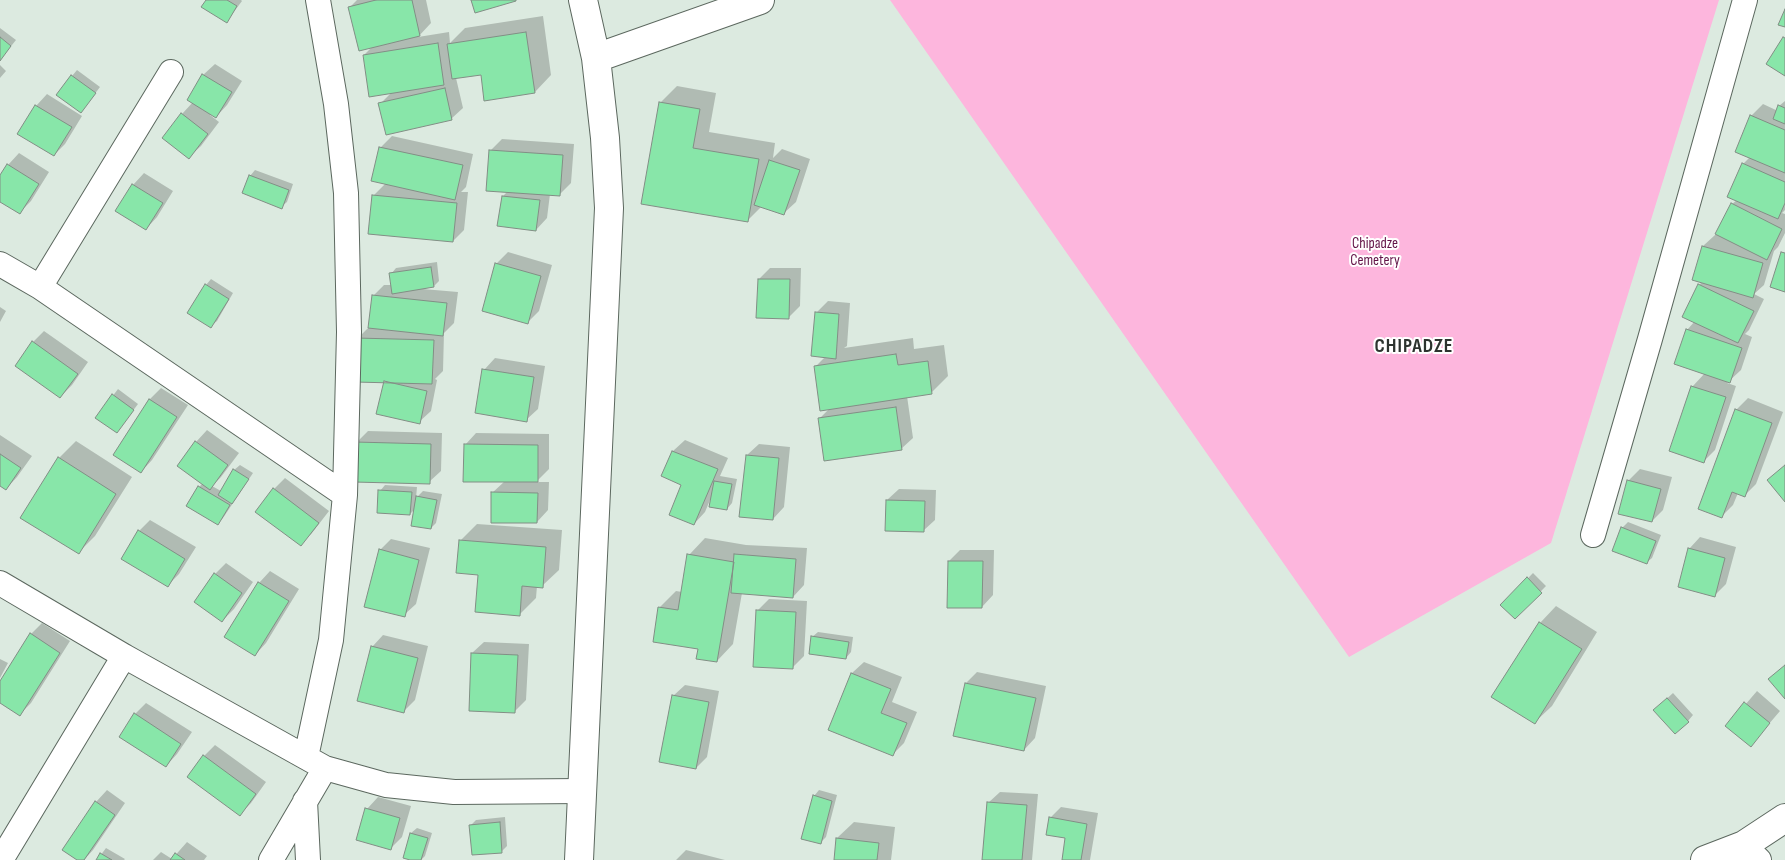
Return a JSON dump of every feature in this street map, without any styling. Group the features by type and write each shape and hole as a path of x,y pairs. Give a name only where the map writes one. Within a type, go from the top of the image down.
{"street":[{"path":"308,860 306,801 315,762 331,640 345,495 349,332 346,192 336,104 318,0"},
{"path":"579,860 609,208 605,138 596,58 583,0"},
{"path":"596,58 760,0"},
{"path":"1593,535 1745,0"},
{"path":"40,287 171,72"},
{"path":"0,264 40,287 345,495"},
{"path":"0,582 124,656 315,762 386,785 454,792 582,791"},
{"path":"1,860 124,656"},
{"path":"271,860 306,801"},
{"path":"1705,860 1751,852 1785,818"}],"green space":[{"name":"Chipadze Cemetery","path":"890,0 1719,0 1551,543 1349,657"}],"building":[{"path":"206,0 227,0 237,6 227,23 201,7"},
{"path":"376,0 412,0 420,36 359,51 348,7"},
{"path":"471,0 516,0 516,1 475,13"},
{"path":"1785,9 1785,27 1778,25"},
{"path":"526,32 535,93 484,101 481,75 452,79 447,44"},
{"path":"0,37 11,46 0,61"},
{"path":"1783,37 1785,38 1785,76 1766,64"},
{"path":"438,43 444,85 369,97 363,55"},
{"path":"202,74 232,92 216,118 187,100"},
{"path":"71,75 96,93 81,113 56,95"},
{"path":"445,88 452,120 386,135 378,103"},
{"path":"659,102 700,109 693,148 759,159 748,222 641,204"},
{"path":"35,105 72,127 54,156 17,134"},
{"path":"1778,105 1785,108 1785,124 1773,119"},
{"path":"181,113 208,134 189,159 162,138"},
{"path":"1750,115 1785,130 1785,173 1735,152"},
{"path":"379,147 463,165 455,200 371,181"},
{"path":"489,150 563,155 560,196 486,191"},
{"path":"769,160 800,170 784,215 754,205"},
{"path":"1742,163 1785,182 1785,203 1778,219 1727,197"},
{"path":"7,164 39,184 20,214 0,202 0,175"},
{"path":"249,175 289,190 282,209 242,193"},
{"path":"132,184 163,203 146,230 115,211"},
{"path":"372,195 457,203 453,242 368,234"},
{"path":"502,196 540,200 536,231 497,226"},
{"path":"1731,203 1782,229 1767,260 1715,234"},
{"path":"1702,246 1763,263 1753,298 1692,280"},
{"path":"1781,252 1785,253 1785,292 1770,287"},
{"path":"495,263 541,276 528,324 482,311"},
{"path":"431,267 434,287 392,294 389,273"},
{"path":"758,279 790,279 789,319 756,318"},
{"path":"205,284 229,299 211,328 187,313"},
{"path":"1698,284 1754,311 1738,343 1682,317"},
{"path":"372,295 447,303 443,336 368,328"},
{"path":"815,312 839,314 836,359 811,356"},
{"path":"1686,329 1742,348 1730,383 1674,364"},
{"path":"356,338 434,340 432,384 355,382"},
{"path":"32,341 78,374 60,398 15,366"},
{"path":"896,354 898,365 928,361 932,394 820,411 814,366"},
{"path":"482,369 534,377 527,422 475,413"},
{"path":"384,381 427,391 420,424 376,414"},
{"path":"1691,386 1726,397 1704,463 1669,451"},
{"path":"112,394 134,410 117,433 95,418"},
{"path":"149,399 177,417 141,473 113,455"},
{"path":"896,407 902,450 824,461 818,418"},
{"path":"1735,409 1772,423 1745,497 1732,492 1722,518 1698,509"},
{"path":"195,441 228,465 210,490 177,466"},
{"path":"355,442 431,444 430,484 354,482"},
{"path":"464,444 538,445 538,482 463,482"},
{"path":"672,451 718,469 694,525 669,515 681,485 661,476"},
{"path":"0,454 21,468 6,490 0,486"},
{"path":"746,455 779,458 773,520 739,517"},
{"path":"58,457 116,494 79,554 20,518"},
{"path":"1785,465 1785,502 1767,480"},
{"path":"233,469 249,479 232,504 218,495"},
{"path":"1627,480 1661,489 1652,522 1618,514"},
{"path":"714,481 732,484 727,510 709,507"},
{"path":"198,486 230,505 218,525 186,506"},
{"path":"273,488 319,523 301,546 255,512"},
{"path":"378,490 412,492 410,515 377,513"},
{"path":"491,492 538,493 537,523 491,523"},
{"path":"416,496 437,500 431,529 411,526"},
{"path":"886,500 925,501 924,532 885,531"},
{"path":"1621,527 1656,541 1647,564 1612,551"},
{"path":"138,530 185,559 168,587 121,559"},
{"path":"459,540 546,547 543,588 522,586 520,616 475,612 478,575 456,573"},
{"path":"1688,548 1725,558 1715,597 1678,587"},
{"path":"379,549 419,560 405,617 364,607"},
{"path":"687,554 734,562 717,662 696,659 698,649 653,642 658,607 678,610"},
{"path":"734,554 796,559 793,598 731,593"},
{"path":"948,561 983,561 982,608 947,608"},
{"path":"214,573 242,593 222,622 194,602"},
{"path":"1527,577 1542,593 1515,619 1500,605"},
{"path":"258,582 289,601 255,656 224,637"},
{"path":"756,610 796,612 793,669 753,667"},
{"path":"1539,622 1582,649 1535,724 1491,697"},
{"path":"30,633 60,653 20,716 0,703 0,681"},
{"path":"811,636 849,642 846,659 809,654"},
{"path":"371,646 418,658 404,713 357,701"},
{"path":"471,653 518,655 515,713 469,711"},
{"path":"1785,665 1785,699 1768,679"},
{"path":"851,673 891,689 881,713 907,723 893,756 828,730"},
{"path":"965,683 1036,698 1024,751 953,736"},
{"path":"672,695 709,702 696,769 659,762"},
{"path":"1667,698 1689,722 1675,734 1653,710"},
{"path":"1744,702 1770,723 1751,747 1725,726"},
{"path":"134,713 181,744 166,767 119,737"},
{"path":"203,755 256,794 240,816 187,777"},
{"path":"813,795 832,801 821,844 801,839"},
{"path":"95,801 115,815 84,860 77,860 62,850"},
{"path":"987,802 1027,805 1022,860 982,860"},
{"path":"365,808 400,818 391,850 356,840"},
{"path":"1049,817 1087,824 1081,860 1062,860 1065,838 1046,835"},
{"path":"500,822 502,853 472,855 469,825"},
{"path":"410,833 428,838 421,860 403,858"},
{"path":"836,838 879,843 877,860 834,860"},
{"path":"100,853 112,860 96,860"},
{"path":"175,853 185,860 170,860"}],"district":[{"name":"CHIPADZE","path":"1414,347"}]}
